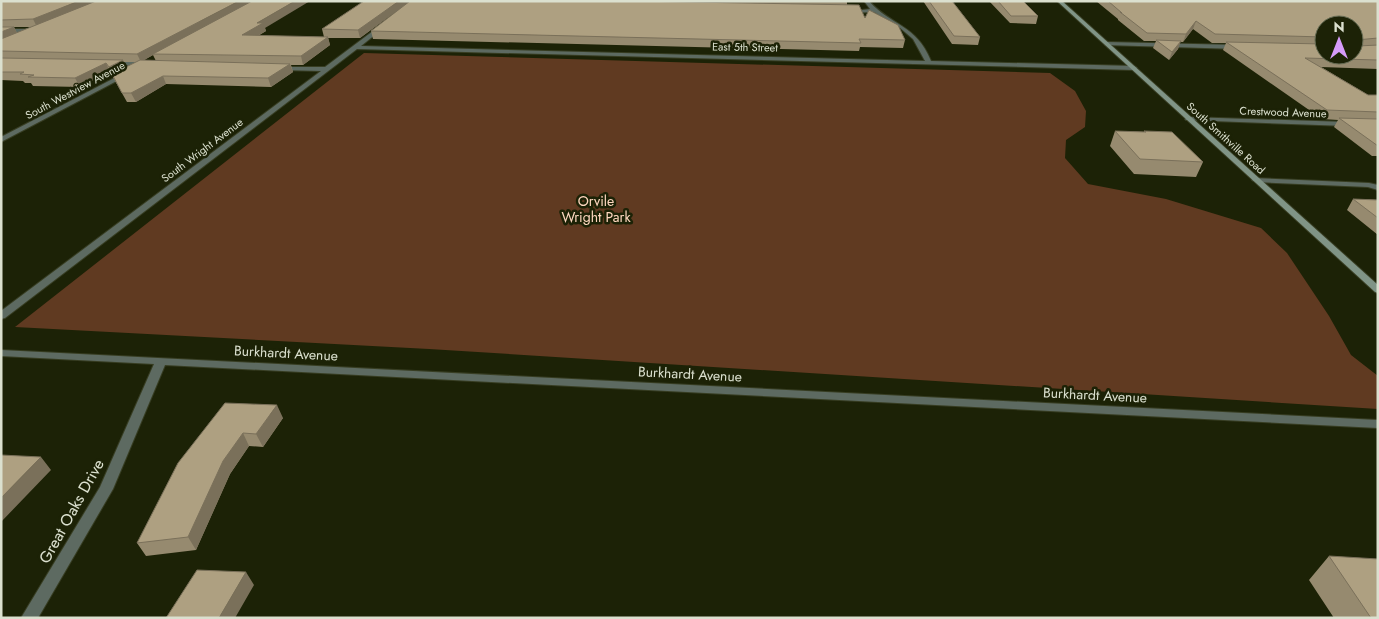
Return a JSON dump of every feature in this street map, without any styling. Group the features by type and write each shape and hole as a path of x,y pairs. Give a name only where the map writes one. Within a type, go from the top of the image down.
{"main road":[{"name":"South Smithville Road","path":"1059,1 1378,290"}],"street":[{"path":"866,1 875,10 913,34 928,62"},
{"path":"846,12 875,10"},
{"name":"South Wright Avenue","path":"1,316 392,19"},
{"path":"19,39 45,28"},
{"path":"1,30 37,32"},
{"path":"1106,44 1245,47"},
{"name":"East 5th Street","path":"355,47 1134,68"},
{"name":"South Westview Avenue","path":"1,140 144,64 153,62"},
{"path":"103,63 144,64"},
{"path":"275,68 326,69"},
{"name":"Crestwood Avenue","path":"1188,119 1352,124"},
{"path":"1256,180 1369,185 1378,188"},
{"name":"Burkhardt Avenue","path":"1,353 1378,424"},
{"name":"Great Oaks Drive","path":"29,618 106,489 160,362"}],"green space":[{"name":"Orvile Wright Park","path":"364,53 1050,73 1075,91 1086,111 1085,127 1066,140 1065,158 1088,184 1166,199 1261,228 1287,253 1329,316 1351,355 1378,376 1378,409 429,349 15,327"}],"building":[{"path":"1,1 79,1 33,19 1,20"},
{"path":"96,1 239,1 137,54 1,51 1,39"},
{"path":"252,1 295,1 257,23 263,23 242,35 328,37 301,56 153,54"},
{"path":"364,1 399,1 358,30 322,29"},
{"path":"410,1 631,1 859,5 865,18 869,10 898,25 905,40 859,39 861,43 371,31"},
{"path":"929,1 952,1 980,37 954,36"},
{"path":"998,1 1023,1 1038,16 1011,16"},
{"path":"1108,1 1378,1 1378,38 1364,39 1364,15 1314,15 1314,37 1215,34 1196,21 1186,34 1147,33 1120,12 1122,13"},
{"path":"1,27 14,27 1,32"},
{"path":"1156,40 1181,41 1172,52"},
{"path":"1226,42 1314,44 1314,58 1305,58 1368,95 1378,95 1378,112 1327,110"},
{"path":"1378,45 1378,60 1364,60 1364,46"},
{"path":"1,58 123,60 109,67 106,63 75,78 28,77 34,75 20,74 24,72 1,72"},
{"path":"140,60 290,64 268,78 163,76 131,93 122,93 112,74"},
{"path":"1339,118 1378,119 1378,146"},
{"path":"1115,131 1172,132 1203,162 1140,159"},
{"path":"1353,199 1378,200 1378,218"},
{"path":"225,403 277,405 256,434 243,433 223,461 188,537 137,543 178,463"},
{"path":"1,455 41,457 1,498"},
{"path":"1329,556 1378,559 1378,618 1371,618"},
{"path":"197,570 246,572 219,618 166,618"}]}
